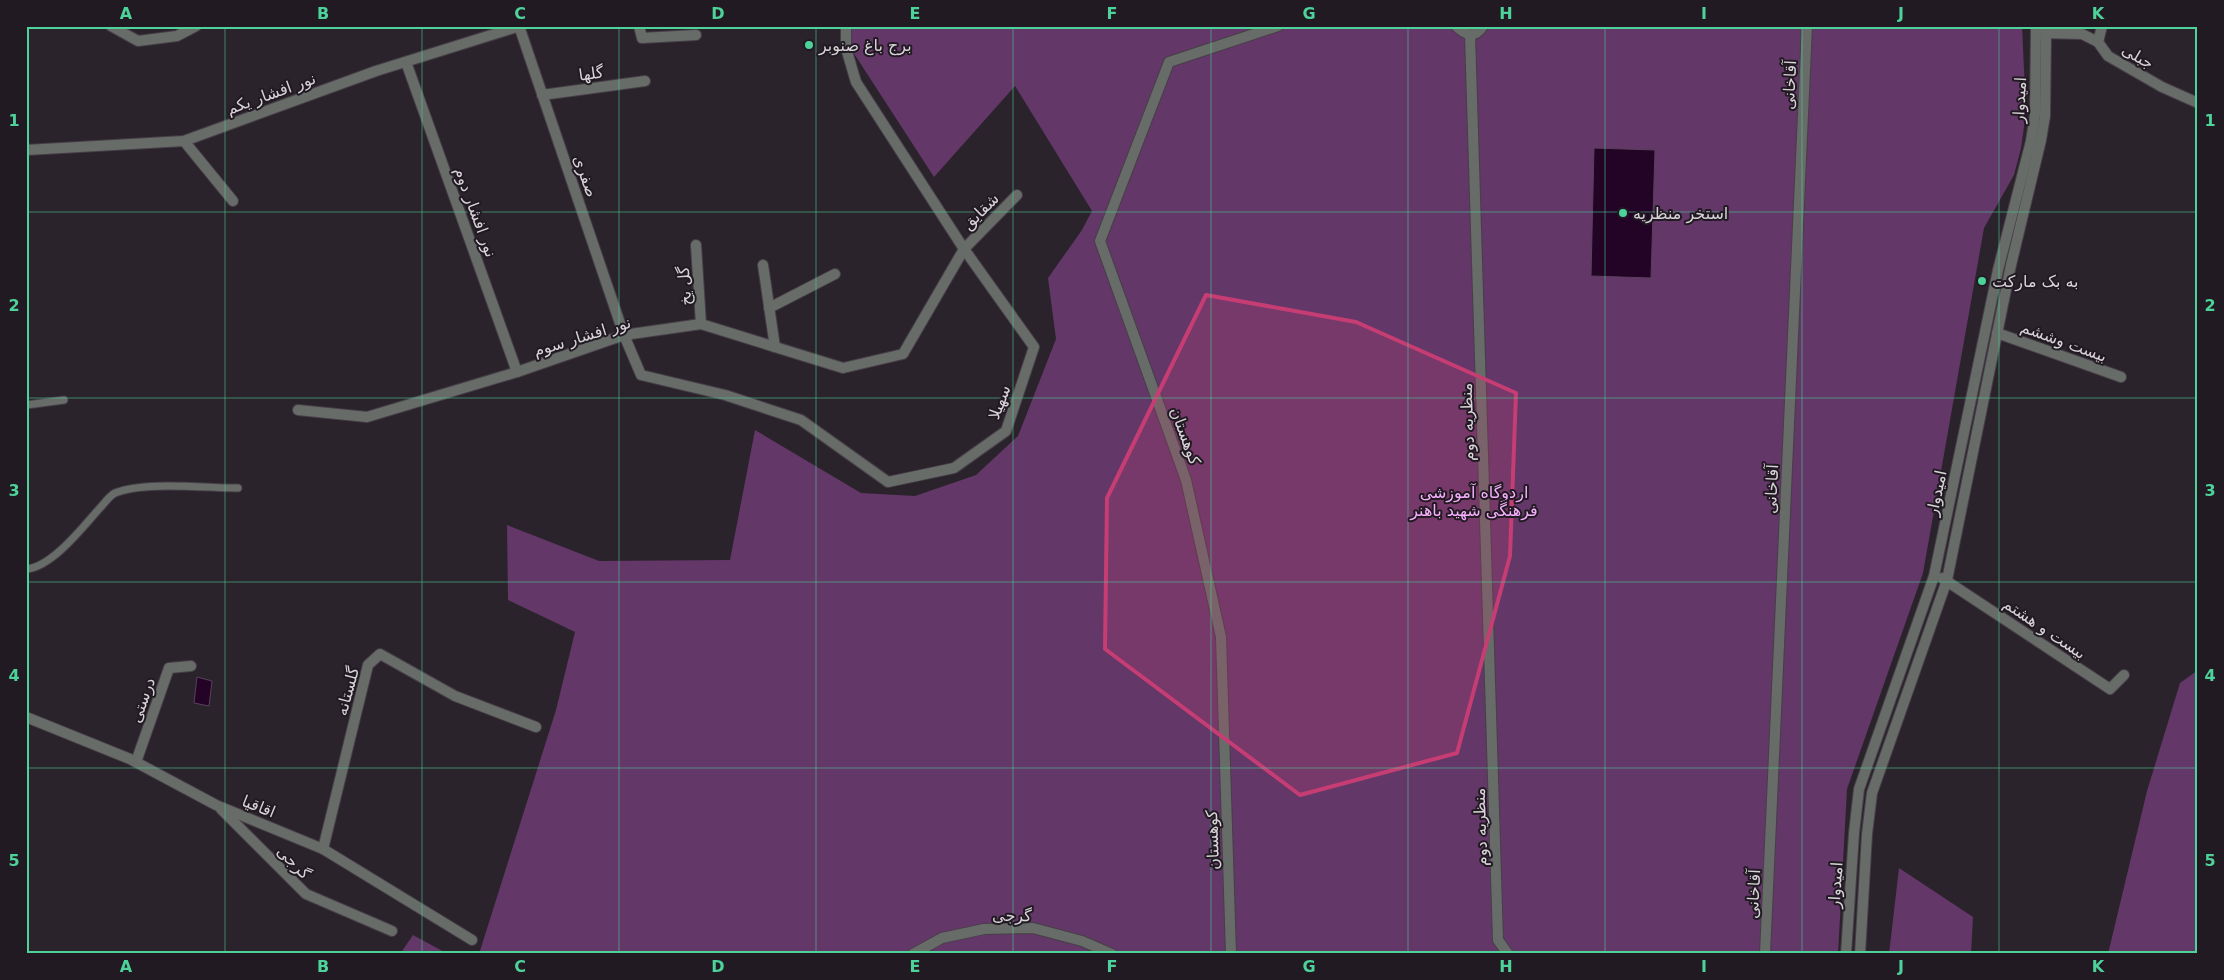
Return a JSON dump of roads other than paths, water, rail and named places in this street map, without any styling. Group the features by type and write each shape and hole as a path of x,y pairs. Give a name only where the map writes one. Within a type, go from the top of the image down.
{"street":[{"path":"111,26 138,41 177,36 196,26"},
{"name":"نور افشار یکم","path":"26,150 184,141 376,71 519,26"},
{"name":"صفری","path":"519,26 624,335"},
{"path":"639,26 642,38 696,35"},
{"name":"سهیلا","path":"624,335 641,375 726,395 801,420 888,482 954,468 1006,431 1034,348 964,249 856,82 846,48 846,26"},
{"name":"کوهستان","path":"1231,954 1221,637 1186,480 1100,241 1169,62 1278,26"},
{"path":"1456,26 1464,34 1470,36 1480,32 1483,26"},
{"name":"آقاخانی","path":"1765,954 1807,26"},
{"path":"2098,42 2102,26"},
{"name":"جبلی","path":"2040,31 2082,34 2098,42 2108,56 2162,87 2198,103"},
{"name":"امیدوار","path":"1860,954 1867,834 1872,793 1947,580 2040,116 2040,31"},
{"name":"منظریه دوم","path":"1470,36 1498,940 1508,954"},
{"name":"نور افشار دوم","path":"406,62 517,372"},
{"name":"گلها","path":"542,95 645,81"},
{"name":"امیدوار","path":"1846,954 1854,832 1859,788 1934,576 1998,270 2031,141 2040,116"},
{"path":"184,141 233,201"},
{"name":"شقایق","path":"964,249 1017,195"},
{"name":"گل یخ","path":"696,245 701,324"},
{"name":"نور افشار سوم","path":"298,410 367,418 517,372 624,335 701,324 843,368 903,354 964,249"},
{"path":"763,265 775,347"},
{"path":"769,308 836,274"},
{"name":"بیست وششم","path":"1997,333 2121,377"},
{"path":"1934,576 1947,580"},
{"name":"بیست و هشتم","path":"1947,580 2110,689 2124,676"},
{"name":"گلستانه","path":"323,849 368,665 380,654 455,696 536,727"},
{"name":"درستی","path":"136,762 169,668 191,666"},
{"path":"1893,691 1906,696"},
{"name":"اقاقیا","path":"26,717 136,762 216,805 323,849 472,940"},
{"path":"1859,788 1872,793"},
{"name":"گرجی","path":"216,805 306,894 392,931"},
{"path":"1854,832 1867,834"},
{"name":"گرجی","path":"913,954 942,938 984,929 1033,928 1082,942 1112,954"}],"lane":[{"path":"26,405 64,400"},
{"path":"26,570 32,569 48,560 61,549 114,493 140,487 238,488"}],"place":[{"name":"برج باغ صنوبر","path":"809,45"},
{"name":"استخر منظریه","path":"1623,213"},
{"name":"به بک مارکت","path":"1982,281"}],"park label":[{"name":"اردوگاه آموزشی فرهنگی شهید باهنر","path":"1474,501"}]}
